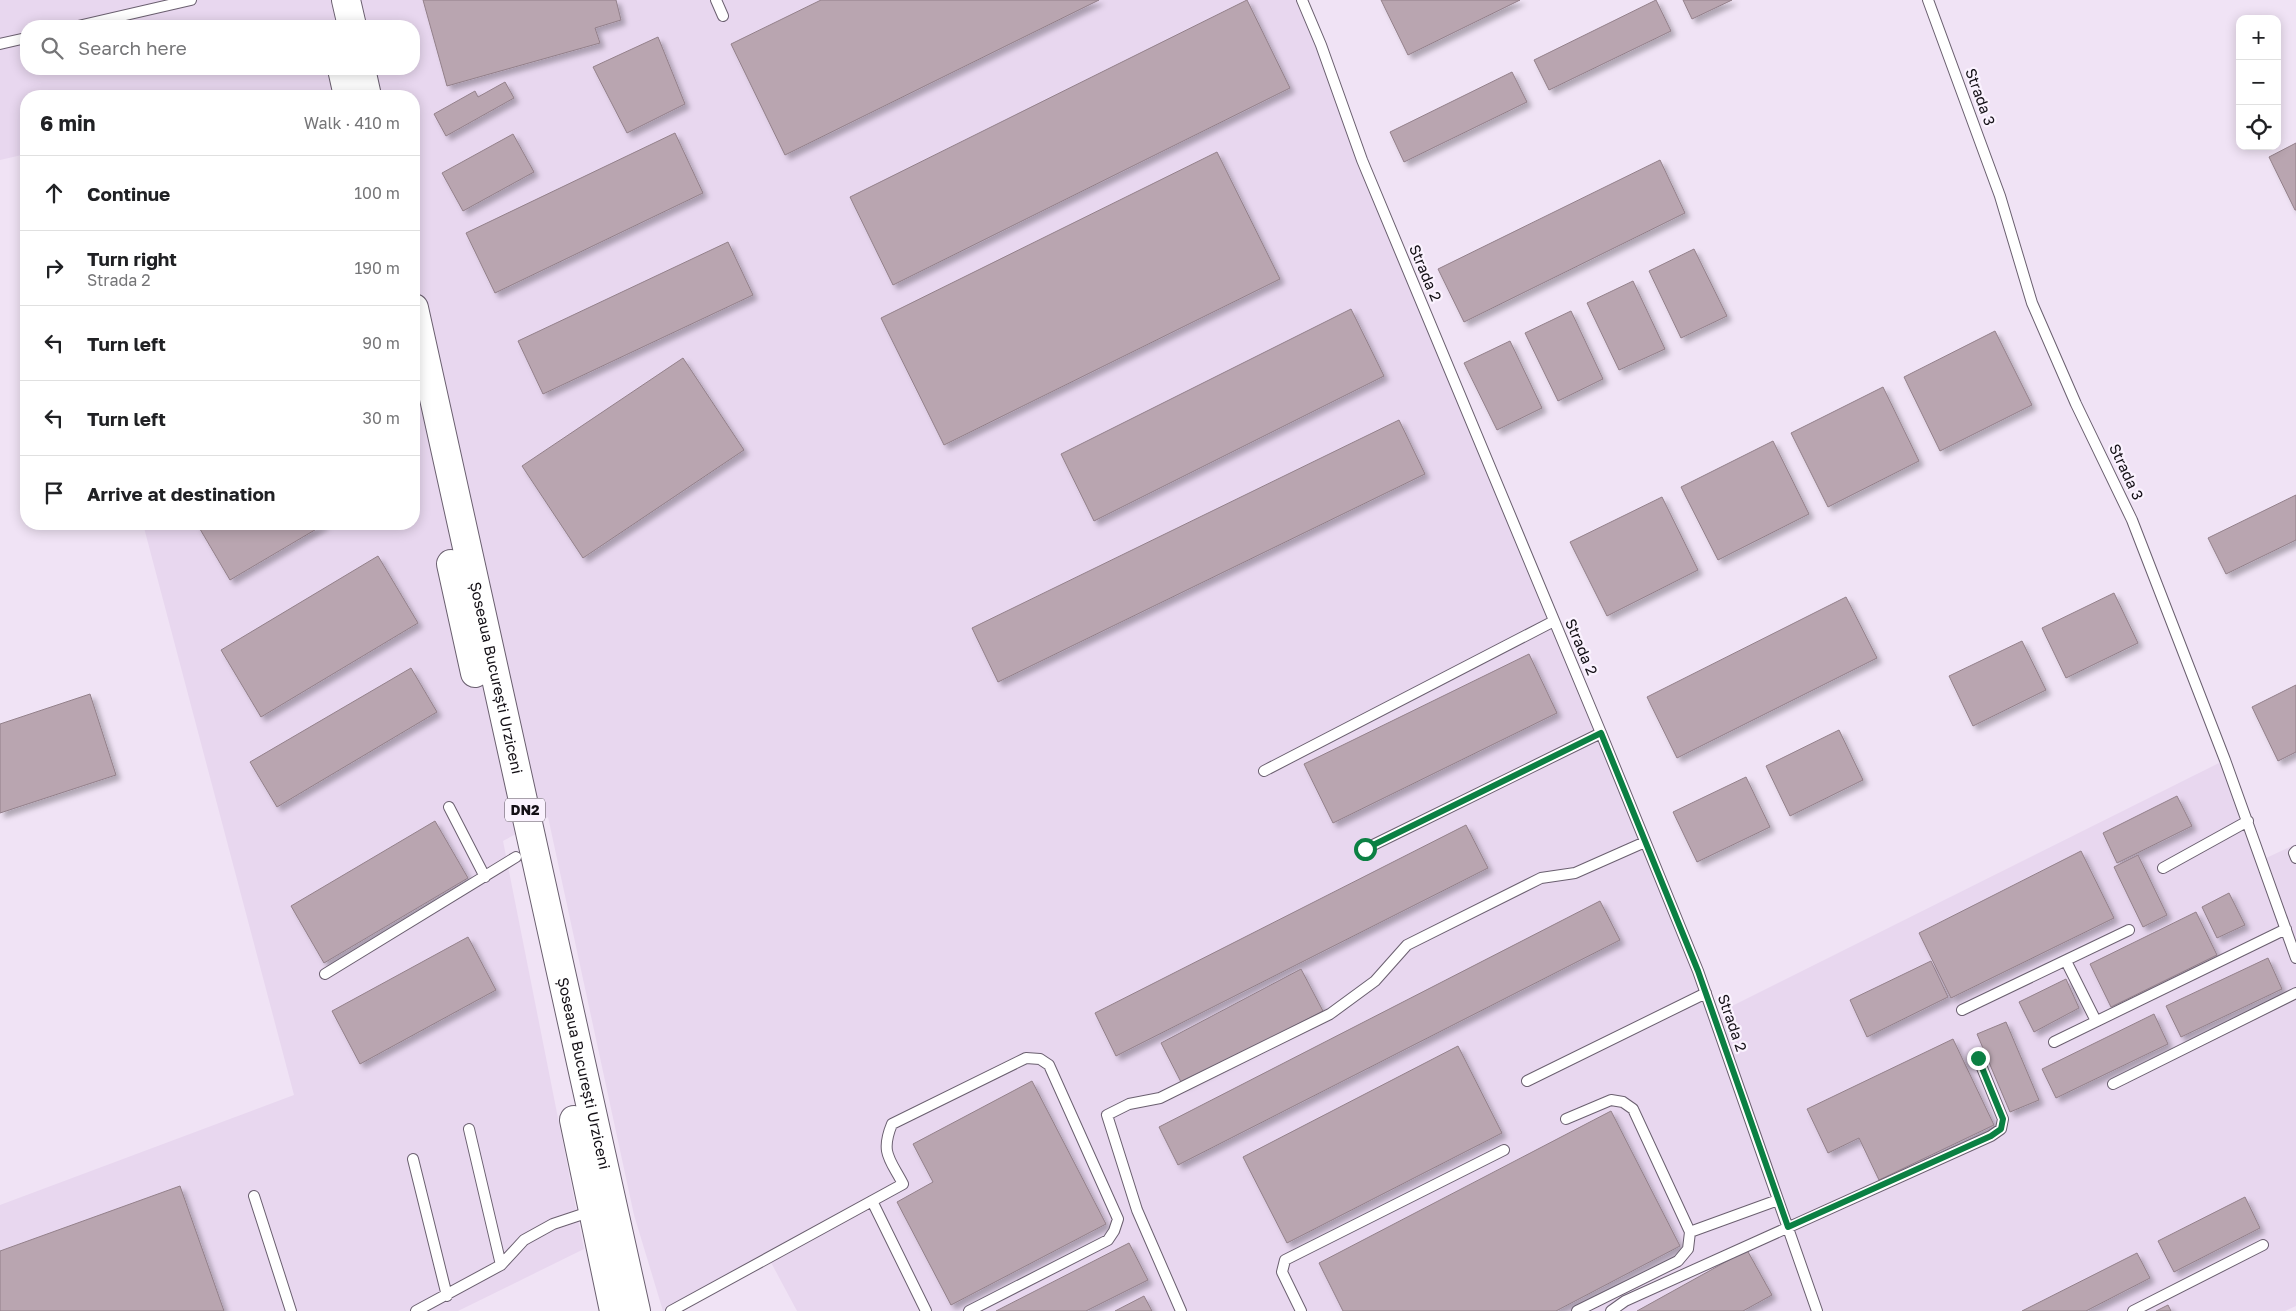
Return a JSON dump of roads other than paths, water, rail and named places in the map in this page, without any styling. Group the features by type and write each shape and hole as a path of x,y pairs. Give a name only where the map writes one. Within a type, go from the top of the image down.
{"highway":[{"path":"327,0 331,20"},
{"path":"346,0 351,20"},
{"path":"343,75 347,90"},
{"path":"363,75 366,90"},
{"name":"Șoseaua București Urziceni","path":"420,335 636,1311"},
{"name":"Șoseaua București Urziceni","path":"420,423 594,1210 614,1311"}],"lane":[{"path":"104,20 191,0"},
{"path":"716,0 723,16"},
{"name":"Strada 2","path":"1302,0 1321,45 1362,160 1601,733 1706,992 1817,1311"},
{"name":"Strada 3","path":"1928,0 2000,196 2032,303 2076,404 2132,520 2248,821 2295,952"},
{"path":"0,44 20,39"},
{"path":"1264,771 1554,622"},
{"path":"1365,849 1601,733"},
{"path":"448,807 485,877"},
{"path":"2163,868 2248,821"},
{"path":"1181,1311 1138,1210 1107,1115 1129,1104 1160,1098 1330,1014 1375,981 1407,945 1541,878 1575,873 1645,842"},
{"path":"2296,852 2294,853 2296,858"},
{"path":"325,974 516,857"},
{"path":"2054,1042 2286,929"},
{"path":"1962,1010 2129,930"},
{"path":"2066,961 2096,1021"},
{"path":"1527,1081 1706,992"},
{"path":"2114,1084 2296,993"},
{"path":"671,1311 903,1184 886,1150 886,1139 892,1124 1026,1058 1040,1059 1049,1065 1118,1219 1114,1231 1108,1240 968,1311"},
{"path":"1611,1311 1625,1301 1991,1136 2001,1129 2003,1119 1978,1058"},
{"path":"1566,1120 1611,1100 1623,1102 1632,1109 1690,1232 1688,1249 1678,1261 1577,1311"},
{"path":"469,1128 501,1265"},
{"path":"1301,1311 1282,1272 1285,1260 1504,1150"},
{"path":"413,1159 447,1296"},
{"path":"254,1196 291,1311"},
{"path":"1690,1232 1778,1200"},
{"path":"872,1201 926,1311"},
{"path":"416,1311 447,1296 501,1265 524,1240 553,1224 594,1210"},
{"path":"2133,1311 2263,1245"}]}
